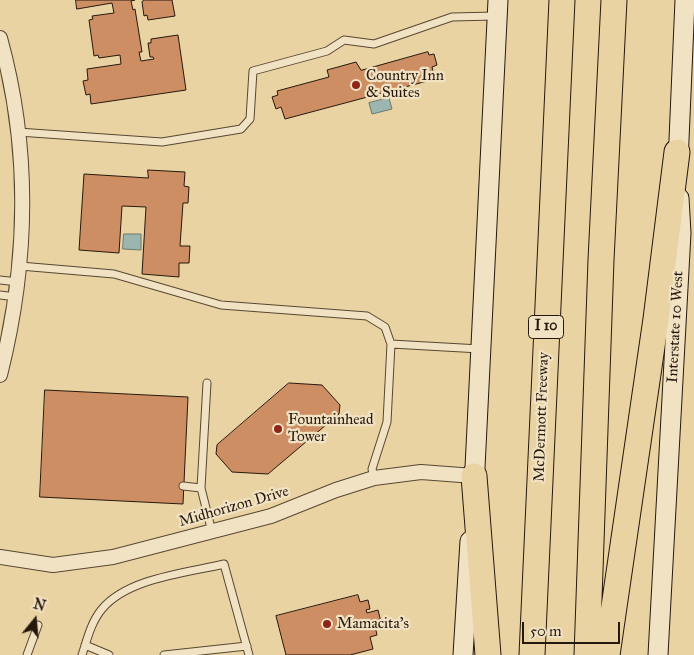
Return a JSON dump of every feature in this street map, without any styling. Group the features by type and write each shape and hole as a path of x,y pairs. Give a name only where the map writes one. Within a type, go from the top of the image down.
{"highway":[{"name":"McDermott Freeway","path":"532,655 562,0"},
{"path":"587,655 601,260 614,0"},
{"path":"608,655 656,319 677,152"},
{"path":"474,476 488,655"}],"main road":[{"name":"Interstate 10 West","path":"658,655 681,233 677,152 685,0"},
{"path":"463,655 474,476 497,8"}],"street":[{"path":"0,38 12,89 22,178 20,266 16,297 0,375"},
{"name":"Midhorizon Drive","path":"0,556 53,564 74,564 113,557 271,516 336,490 374,478 421,472 474,476"}],"lane":[{"path":"18,132 162,142 241,129 250,120 253,71 327,50 344,40 374,44 452,17 497,8"},
{"path":"20,266 114,274 221,305 367,316 385,327 391,344 387,422 373,466 374,478"},
{"path":"0,280 18,282"},
{"path":"0,295 16,297"},
{"path":"391,344 480,350"},
{"path":"206,383 201,488 212,532"},
{"path":"183,486 201,488"},
{"path":"82,655 89,632 102,608 132,586 224,564 249,655"},
{"path":"27,655 38,625"},
{"path":"85,645 109,655"},
{"path":"164,655 247,646"}],"water":[{"path":"389,98 392,109 372,114 369,103"},
{"path":"124,234 141,234 141,250 123,249"}],"building":[{"path":"76,0 135,0 131,1 133,10 135,9 142,52 139,52 141,61 154,59 150,57 148,43 151,43 151,39 178,35 186,90 91,104 90,94 86,95 83,81 88,80 87,69 121,64 120,55 99,58 98,55 94,56 89,20 93,19 92,16 114,13 112,3 77,9"},
{"path":"145,0 172,0 175,16 148,20 147,15 144,16 142,2"},
{"name":"Country Inn & Suites","path":"428,52 429,55 434,54 437,65 432,67 435,79 285,119 281,107 276,109 272,97 278,95 277,91 329,77 327,70 356,62 361,70"},
{"path":"148,170 185,172 184,186 189,187 188,203 183,203 180,246 190,246 189,263 179,263 179,277 142,274 146,207 122,206 119,253 79,250 84,174 148,178"},
{"name":"Fountainhead Tower","path":"289,383 322,385 340,405 339,414 268,474 232,472 216,454 217,445"},
{"path":"45,390 188,397 183,504 40,497"},
{"name":"Mamacita's","path":"358,595 360,602 368,600 370,609 366,610 367,613 378,610 381,622 370,625 371,627 375,626 377,635 370,637 373,649 350,655 286,655 276,616"}],"place":[{"name":"Country Inn & Suites","path":"356,85"},
{"name":"Fountainhead Tower","path":"278,429"},
{"name":"Mamacita's","path":"327,624"}]}
